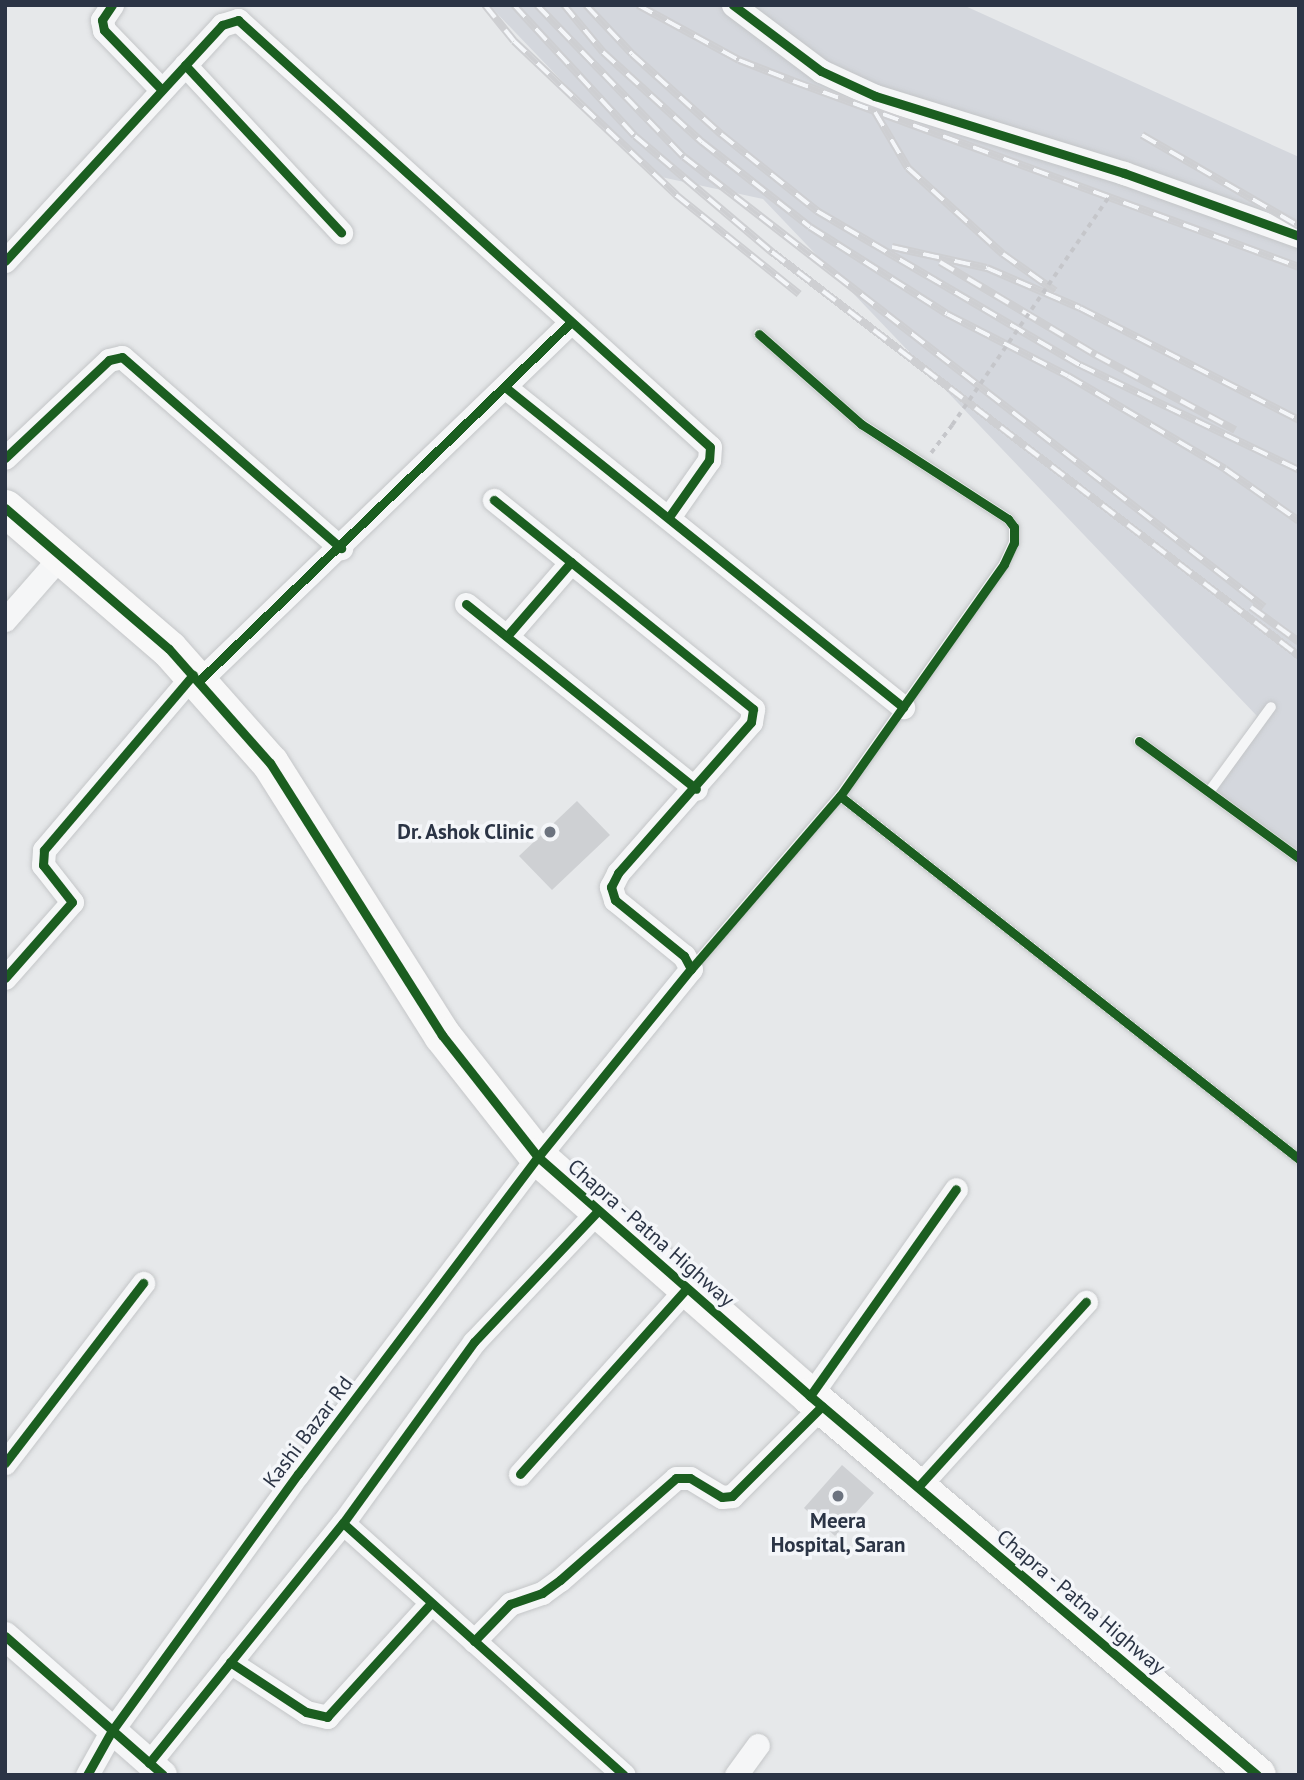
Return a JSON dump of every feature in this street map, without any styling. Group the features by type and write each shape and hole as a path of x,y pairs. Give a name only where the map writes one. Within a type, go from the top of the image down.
{"highway":[{"name":"Chapra - Patna Highway","path":"5,508 196,678 270,763 442,1035 538,1157 597,1212 816,1401 1257,1775"}],"street":[{"path":"112,5 102,20 104,30 162,90"},
{"path":"733,5 821,71 875,96 1124,173 1299,236"},
{"path":"5,261 228,21 243,22 710,447 709,460 669,517"},
{"path":"185,65 341,232"},
{"path":"5,978 72,902 43,865 44,850 196,678 341,548 571,322"},
{"path":"5,458 109,360 122,357 341,548"},
{"path":"505,387 903,707"},
{"path":"494,500 754,709 751,722 696,789 618,873 611,887 615,900 684,956 691,969"},
{"path":"5,620 61,556"},
{"path":"507,636 571,562"},
{"path":"466,604 696,789"},
{"name":"Kashi Bazar Rd","path":"87,1775 111,1732 298,1474 538,1157 691,969"},
{"path":"474,1642 510,1604 542,1593 560,1580 676,1478 690,1478 722,1497 732,1496 816,1401 956,1189"},
{"path":"5,1636 156,1769 230,1662 343,1523 474,1342 597,1212"},
{"path":"5,1463 143,1283"},
{"path":"520,1474 686,1289"},
{"path":"918,1488 1086,1302"},
{"path":"343,1523 624,1775"},
{"path":"230,1662 306,1712 327,1717 431,1603"},
{"path":"736,1775 758,1745"}],"lane":[{"path":"691,969 840,796 1004,564 1015,535 1008,519 840,408 759,334"},
{"path":"1209,792 1271,707"},
{"path":"1139,741 1299,858"},
{"path":"840,796 1299,1159"}],"path":[{"path":"924,464 1111,194"}],"shaded area":[{"path":"489,5 963,5 1299,157 1299,863 1207,791 1257,716 763,199 652,175"}],"building":[{"path":"577,801 610,835 552,890 519,856"},
{"path":"842,1465 874,1493 835,1536 804,1508"}],"railway":[{"path":"485,5 514,41 676,195 799,294"},
{"path":"514,5 635,136 772,252 1299,656"},
{"path":"537,5 684,157 1264,607"},
{"path":"564,5 603,52 702,142 810,227 947,314 1068,376 1225,469 1299,521"},
{"path":"586,5 632,54 721,134 817,211 1080,365 1299,470"},
{"path":"638,5 739,60 1299,267"},
{"path":"875,112 908,168 1003,254 1055,291"},
{"path":"1142,135 1299,226"},
{"path":"892,247 987,268 1080,308 1299,420"},
{"path":"940,262 1096,355 1235,430"},
{"path":"1251,607 1299,642"}],"cycle path":[{"path":"112,5 102,20 104,30 162,90"},
{"path":"733,5 821,71 875,96 1124,173 1299,236"},
{"path":"5,261 222,25 238,20 710,447 709,460 669,517"},
{"path":"185,65 341,232"},
{"path":"199,681 571,322"},
{"path":"691,969 840,796 1004,564 1014,543 1014,527 1008,519 861,424 759,334"},
{"path":"5,458 109,360 122,357 341,548"},
{"path":"505,387 903,707"},
{"path":"87,1775 111,1732 298,1474 538,1157 691,969 684,956 615,900 611,887 618,873 751,722 753,709 494,500"},
{"path":"5,508 169,649 270,763 442,1035 538,1157 810,1396 1257,1775"},
{"path":"507,636 571,562"},
{"path":"466,604 696,789"},
{"path":"5,978 72,902 43,865 44,850 193,675"},
{"path":"1139,741 1299,858"},
{"path":"840,796 1299,1159"},
{"path":"810,1396 956,1189"},
{"path":"149,1763 343,1523 474,1342 597,1212"},
{"path":"5,1463 143,1283"},
{"path":"520,1474 686,1289"},
{"path":"918,1487 1086,1302"},
{"path":"474,1641 510,1604 542,1593 560,1580 676,1478 690,1478 722,1497 732,1496 822,1406"},
{"path":"343,1523 624,1775"},
{"path":"230,1662 306,1712 327,1717 431,1603"},
{"path":"5,1636 163,1775"}],"place":[{"name":"Dr. Ashok Clinic","path":"550,832"},
{"name":"Meera Hospital, Saran","path":"838,1496"}]}
